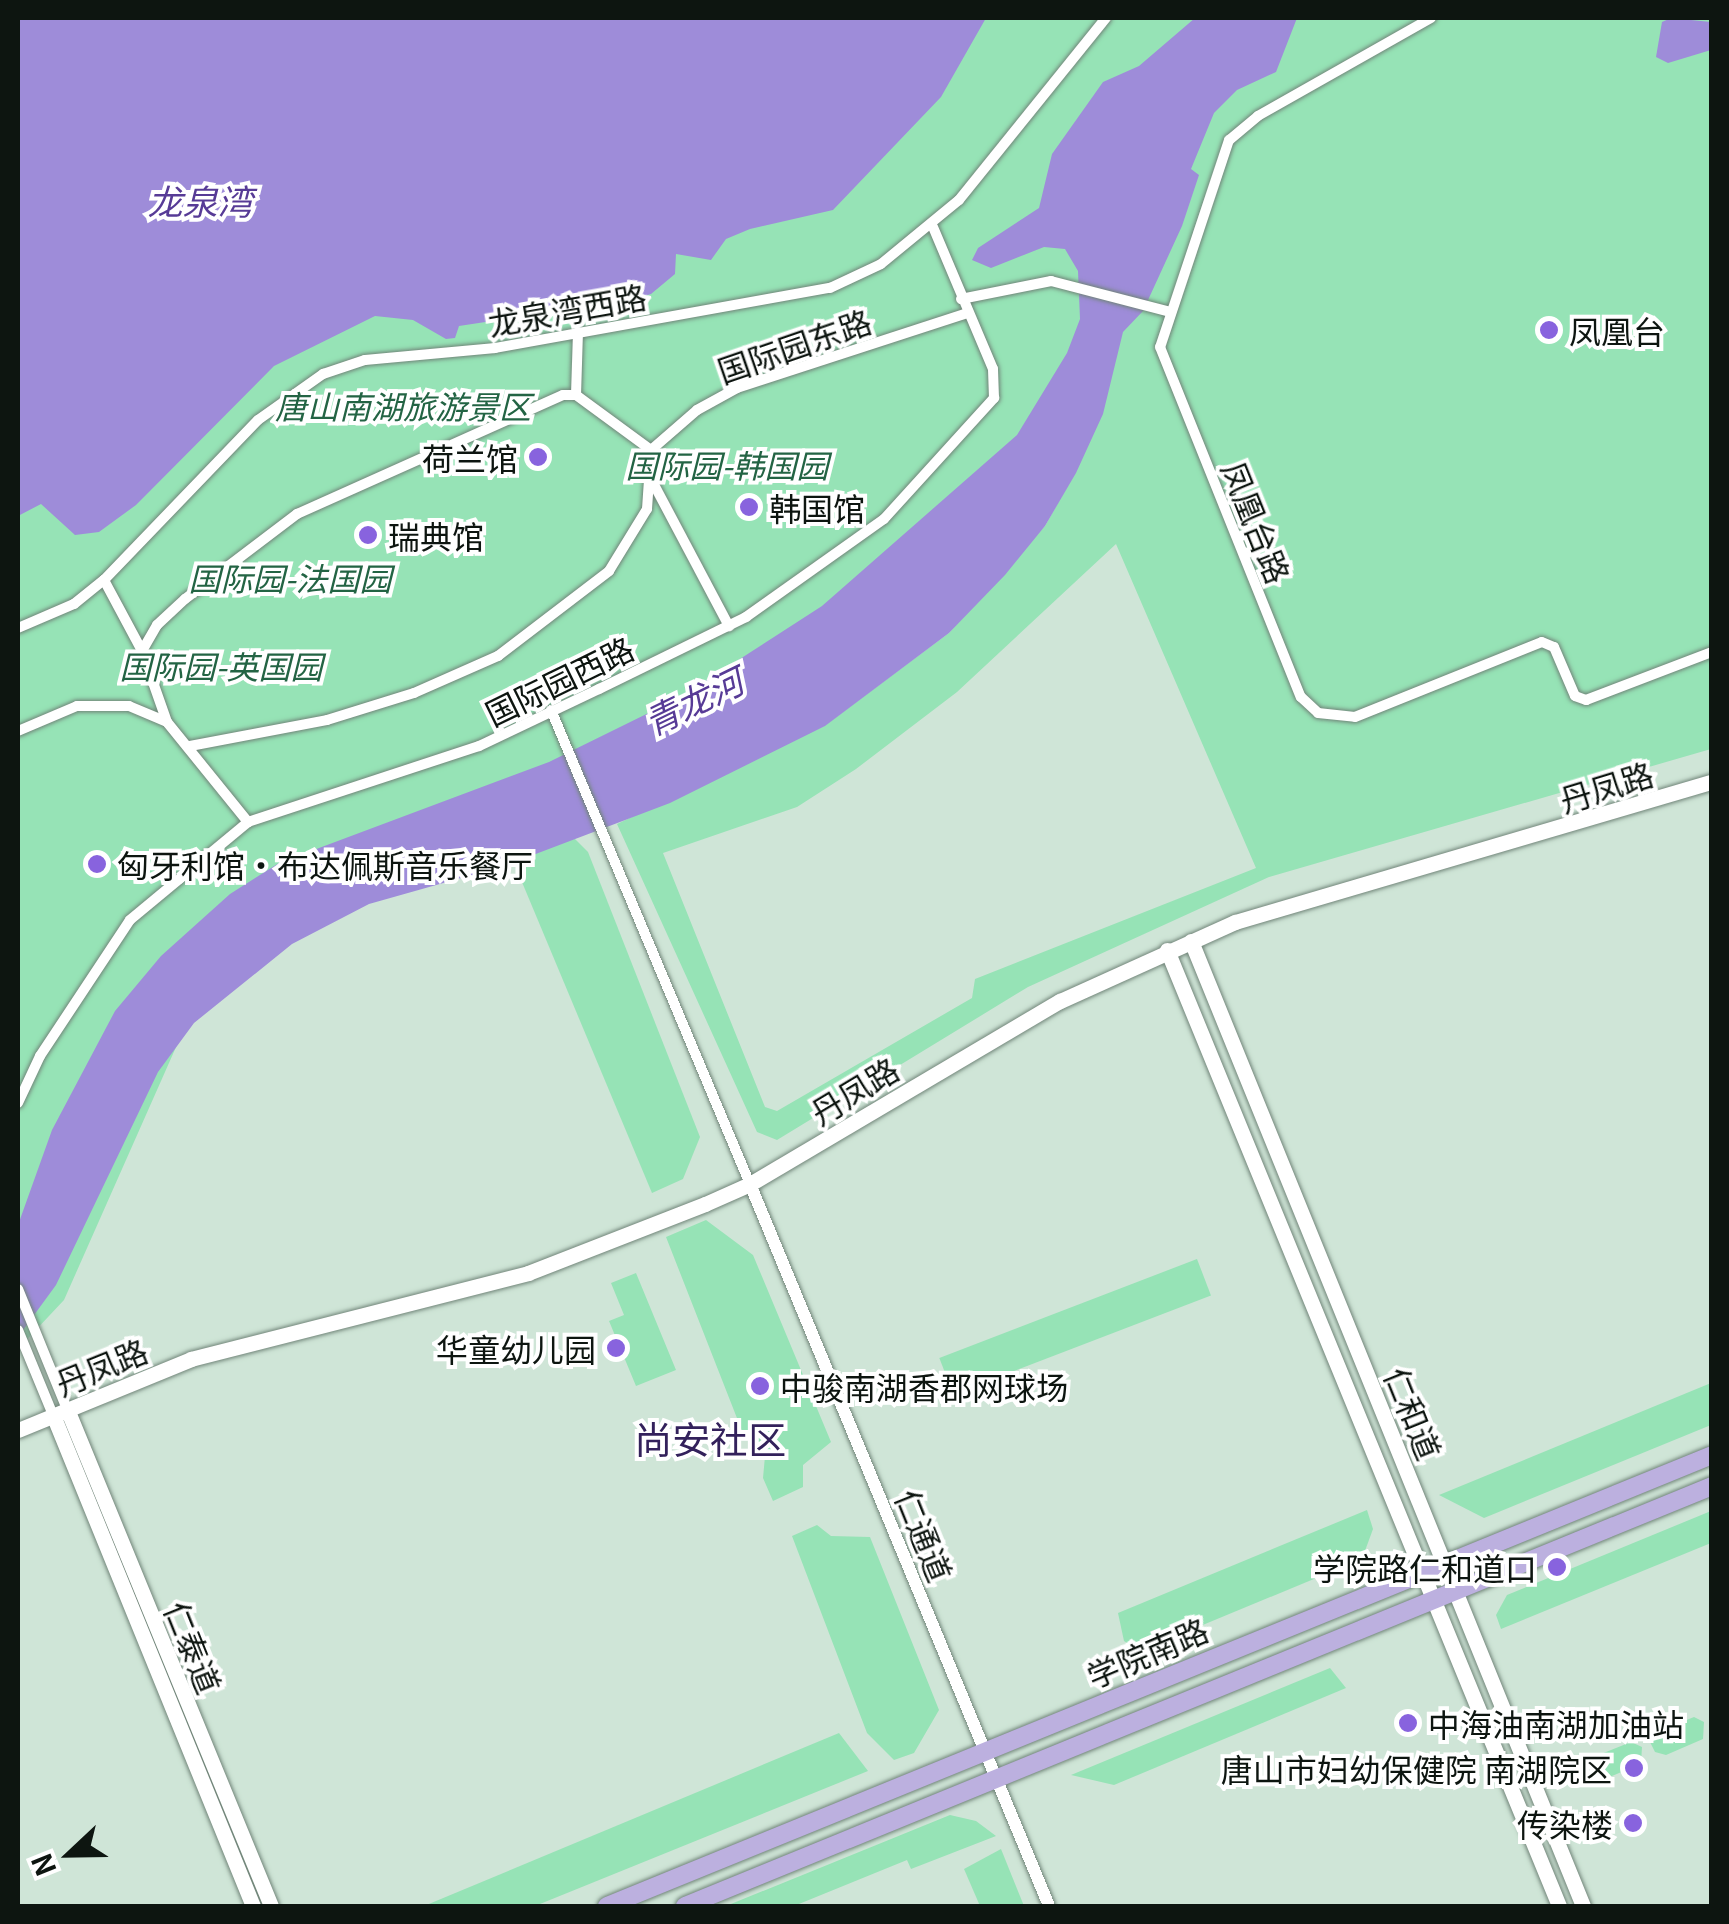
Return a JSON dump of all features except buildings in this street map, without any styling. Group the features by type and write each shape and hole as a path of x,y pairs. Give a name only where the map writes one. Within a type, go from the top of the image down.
{"main road":[{"name":"丹凤路","path":"18,1430 240,1343 412,1306 528,1273 750,1184 996,1036 1168,950 1274,908 1712,782"},
{"name":"仁和道","path":"1191,941 1583,1906"},
{"name":"仁和道","path":"1168,950 1559,1906"},
{"name":"仁泰道","path":"60,1412 253,1906"},
{"name":"仁泰道","path":"60,1412 271,1906"},
{"name":"学院南路","path":"607,1906 1420,1570 1446,1563 1712,1454"},
{"name":"学院南路","path":"684,1906 1712,1486"}],"street":[{"name":"龙泉湾西路","path":"18,628 74,604 104,580 258,420 323,374 365,360 578,332 830,288 882,264 933,227 1106,18"},
{"name":"凤凰台路","path":"1431,18 1242,126 1218,164 1160,347 1301,697 1318,713 1355,717 1542,642 1554,646 1579,700 1712,652"},
{"name":"国际园西路","path":"18,1103 40,1056 130,920 248,822 442,760 729,626 884,520 989,410 994,369 933,227"},
{"path":"961,299 1031,282 1073,283 1171,312"},
{"name":"国际园东路","path":"651,450 697,410 737,388 968,313"},
{"path":"576,394 578,332"},
{"path":"190,746 327,720 414,693 498,656 609,571 646,509 651,450 576,394"},
{"path":"142,651 157,625 186,599 297,514 359,481 576,394"},
{"path":"649,476 729,626"},
{"path":"104,580 142,651 167,722 248,822"},
{"path":"18,731 97,703 117,702 167,722"},
{"path":"551,710 750,1184"},
{"name":"仁通道","path":"750,1184 1049,1906"},
{"path":"18,1290 50,1369 60,1412"},
{"path":"18,1330 36,1375 60,1412"}],"green space":[{"name":"唐山南湖旅游景区","path":"18,18 1711,18 1711,749 1269,877 1028,987 777,1140 757,1132 617,824 824,726 949,633 1045,526 1072,478 349,893 192,1011 64,1300 18,1349","holes":["1116,544 1256,868 975,979 972,998 777,1111 765,1107 663,853 797,807 856,769 957,692"]},
{"path":"573,837 588,852 700,1137 683,1179 652,1193 514,863"},
{"path":"706,1220 753,1255 831,1442 803,1465 803,1487 773,1501 763,1478 765,1456 744,1436 666,1237"},
{"path":"1197,1259 1211,1295 953,1394 939,1358"},
{"path":"636,1273 676,1370 636,1386 609,1321 624,1315 611,1283"},
{"path":"1711,1383 1711,1425 1484,1518 1439,1495"},
{"path":"1367,1510 1373,1529 1362,1559 1140,1651 1124,1641 1118,1613"},
{"path":"1711,1511 1711,1543 1501,1629 1496,1615 1507,1595"},
{"path":"817,1525 831,1536 870,1537 939,1710 914,1753 894,1760 867,1733 792,1536"},
{"path":"1330,1668 1346,1688 1114,1785 1071,1775"},
{"path":"1694,1717 1704,1722 1703,1739 1666,1755 1655,1752 1650,1742 1657,1732"},
{"path":"839,1733 868,1771 535,1906 424,1906"},
{"path":"1631,1742 1642,1747 1641,1764 1590,1785 1576,1778 1581,1762"},
{"path":"950,1815 976,1821 996,1836 911,1869 907,1860 794,1906 726,1906"},
{"path":"1001,1849 1024,1906 980,1906 964,1869"}],"water":[{"name":"龙泉湾","path":"18,18 986,18 941,97 833,210 750,229 726,239 711,260 676,254 675,274 651,294 627,301 624,290 586,297 576,308 459,326 455,338 446,339 413,320 375,316 274,366 136,505 99,532 75,535 41,504 18,516"},
{"name":"青龙河","path":"1195,18 1297,18 1276,72 1237,90 1214,113 1191,169 1199,175 1182,226 1143,311 1123,332 1103,414 1076,473 1045,526 1005,575 949,633 825,726 670,803 507,865 369,904 292,944 194,1023 158,1072 56,1285 18,1337 18,1225 52,1130 115,1011 161,956 230,894 279,863 549,762 681,697 822,606 1017,435 1067,353 1080,319 1078,271 1065,249 1044,247 991,268 972,260 978,248 1039,208 1052,154 1103,82 1139,66"},
{"path":"1671,18 1711,22 1711,50 1668,63 1656,57 1662,22"}],"place":[{"name":"凤凰台","path":"1549,330"},
{"name":"荷兰馆","path":"538,457"},
{"name":"韩国馆","path":"749,507"},
{"name":"瑞典馆","path":"368,535"},
{"name":"匈牙利馆·布达佩斯音乐餐厅","path":"97,864"},
{"name":"华童幼儿园","path":"616,1348"},
{"name":"中骏南湖香郡网球场","path":"760,1386"},
{"name":"学院路仁和道口","path":"1557,1567"},
{"name":"中海油南湖加油站","path":"1408,1723"},
{"name":"唐山市妇幼保健院 南湖院区","path":"1634,1768"},
{"name":"传染楼","path":"1633,1823"}],"district":[{"name":"尚安社区","path":"710,1438"}],"park label":[{"name":"国际园-韩国园","path":"727,464"},
{"name":"国际园-法国园","path":"290,577"},
{"name":"国际园-英国园","path":"221,665"}]}
